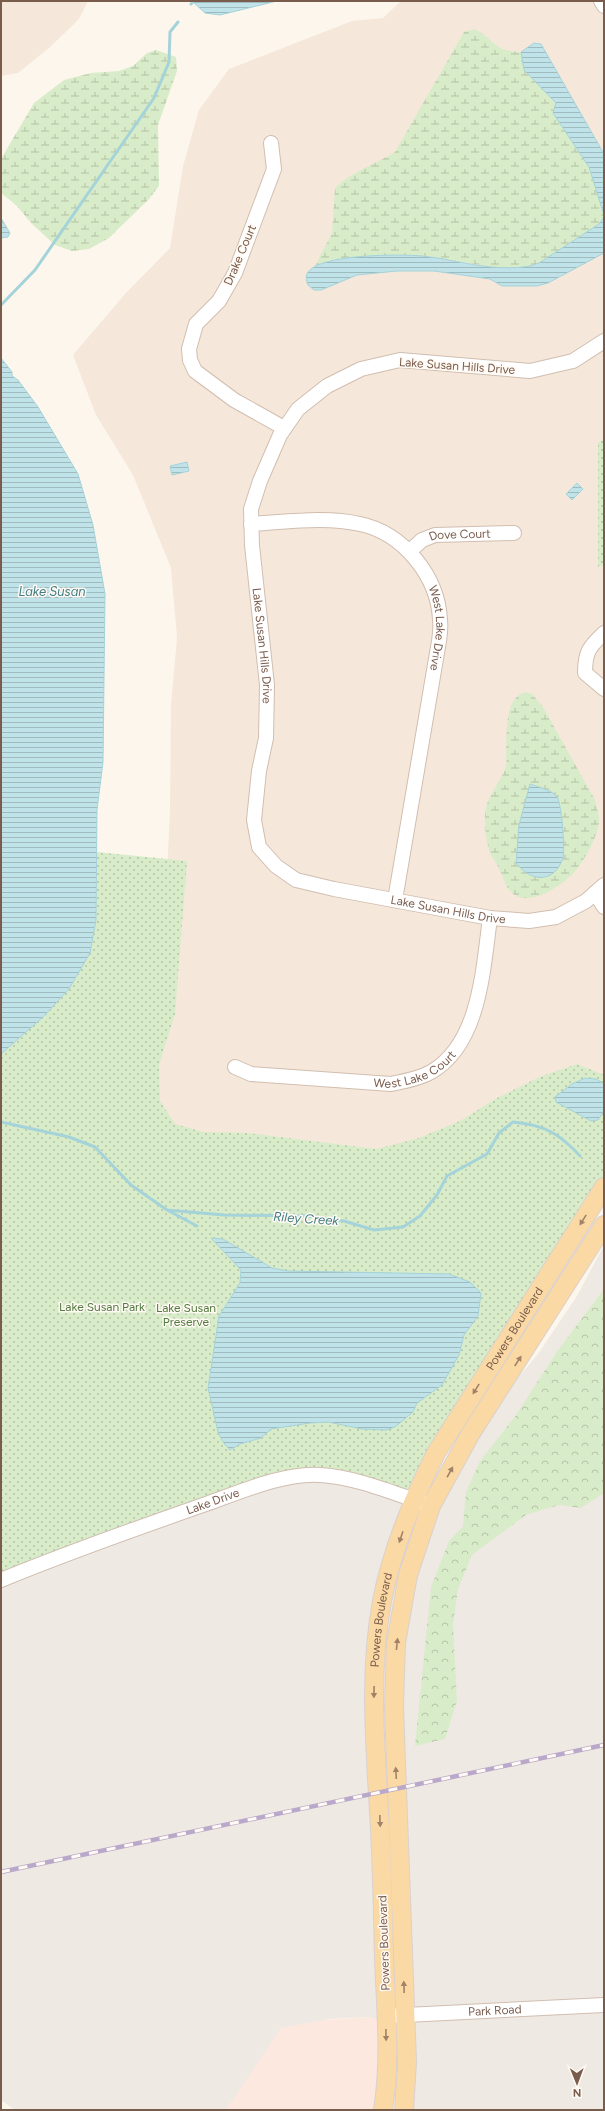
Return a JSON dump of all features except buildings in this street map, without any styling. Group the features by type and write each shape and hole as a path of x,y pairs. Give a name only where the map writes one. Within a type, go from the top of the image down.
{"main road":[{"name":"Powers Boulevard","path":"383,2110 387,2055 380,1820 374,1712 374,1658 382,1600 393,1558 413,1500 436,1453 604,1187"},
{"name":"Powers Boulevard","path":"404,2110 407,2062 394,1707 396,1643 408,1575 431,1506 474,1428 604,1225"}],"street":[{"path":"601,1 604,6"},
{"name":"Drake Court","path":"271,143 274,169 235,273 219,301 196,324 188,349 190,360 195,371 234,400 284,428"},
{"name":"Lake Susan Hills Drive","path":"599,889 586,901 556,917 529,921 490,918 334,890 296,880 276,866 260,846 254,820 259,771 266,738 267,685 252,524 252,509 260,481 284,428 298,409 327,386 361,369 400,360 530,371 573,361 604,341"},
{"name":"West Lake Drive","path":"252,524 315,520 361,524 382,532 410,551 430,581 440,619 440,641 395,900"},
{"name":"Dove Court","path":"410,551 422,540 436,535 514,533"},
{"path":"604,633 592,644 585,656 585,673 604,689"},
{"path":"599,889 604,907"},
{"name":"West Lake Court","path":"235,1067 251,1074 390,1084 412,1080 432,1072 450,1058 467,1034 477,1002 490,918"},
{"name":"Lake Drive","path":"1,1580 98,1541 224,1498 289,1478 320,1475 371,1485 431,1506"},
{"name":"Park Road","path":"386,2016 604,2005"}],"shaded area":[{"path":"1,1 88,1 79,19 50,47 18,73 1,76"},
{"path":"401,1 604,1 604,1135 281,1191 145,1114 165,919 170,810 171,705 177,637 171,568 133,475 96,415 73,355 125,294 170,248 183,166 199,110 229,69 352,21 383,18"},
{"path":"604,1245 604,2110 401,2110 406,2026 369,2017 330,2019 281,2028 226,2110 15,2110 1,2100 1,1580 274,1482 355,1482 431,1506 475,1428 538,1354 577,1296"},
{"path":"386,2016 383,2110 226,2110 264,2050 281,2028 309,2021"}],"green space":[{"path":"474,29 499,47 511,51 521,52 524,70 556,103 553,113 589,167 604,210 604,217 599,224 539,263 525,267 496,267 435,257 410,256 375,256 329,260 315,266 332,233 335,188 348,177 395,152 464,32"},
{"path":"156,50 176,57 177,71 158,125 159,186 149,199 109,238 89,249 72,251 55,245 32,224 16,205 1,193 1,159 34,103 64,80 91,73 119,71 133,66 147,53"},
{"path":"604,439 604,565 598,567 598,443"},
{"path":"525,692 532,694 543,707 595,800 599,820 595,838 589,850 571,876 546,893 536,897 527,898 518,897 509,890 506,885 489,851 485,826 486,809 490,796 501,778 506,766 507,727 510,709 513,701"},
{"name":"Lake Susan Preserve","path":"97,852 187,861 175,1014 159,1065 160,1101 175,1124 203,1132 247,1133 376,1149 419,1138 460,1121 497,1098 542,1076 577,1064 604,1075 604,1187 413,1500 371,1485 289,1478 1,1580 1,1053 43,1017 69,989 96,920"},
{"path":"604,1289 604,1493 581,1508 559,1505 526,1515 472,1555 458,1589 453,1624 457,1701 445,1739 415,1746 431,1587 449,1541 463,1526 466,1492 480,1461 516,1415 558,1350"}],"water":[{"path":"192,1 277,1 220,15 205,13"},
{"path":"534,43 541,44 604,154 604,215 589,167 553,113 556,103 524,70 521,52"},
{"path":"604,217 604,253 548,283 537,286 502,286 490,279 434,271 397,271 357,275 321,290 314,290 308,285 307,281 306,276 309,271 317,265 329,261 362,256 422,256 474,265 509,268 534,265 599,224"},
{"path":"1,218 10,233 8,237 1,238"},
{"name":"Lake Susan","path":"1,358 12,372 12,376 18,380 38,407 78,474 93,525 105,594 103,762 97,810 96,920 90,953 69,989 43,1017 1,1054"},
{"path":"187,462 189,471 172,475 170,466"},
{"path":"577,483 583,489 572,500 566,494"},
{"path":"530,784 552,792 557,797 562,817 564,846 563,858 554,872 548,876 542,877 535,877 528,874 516,863 519,825"},
{"path":"585,1078 596,1079 604,1084 604,1111 598,1120 591,1121 556,1102 555,1097 572,1084"},
{"path":"211,1238 223,1239 272,1268 288,1271 449,1274 470,1282 481,1293 478,1316 464,1335 459,1355 442,1385 417,1403 413,1412 395,1427 386,1430 362,1429 328,1422 310,1423 271,1429 261,1438 240,1444 230,1450 223,1442 218,1432 208,1388 219,1316 240,1283 241,1270"}],"waterway":[{"path":"191,4 194,1"},
{"path":"1,305 35,270 154,98 169,62 170,32 178,22"},
{"name":"Riley Creek","path":"1,1122 69,1137 95,1147 131,1185 167,1210 224,1215 307,1216 344,1221 374,1230 403,1227 420,1216 437,1195 447,1176 487,1154 499,1133 513,1122 534,1125 558,1136 580,1156"},
{"path":"169,1211 197,1226"}],"railway":[{"path":"1,1872 604,1745"}],"park label":[{"name":"Lake Susan Park","path":"102,1307"}]}
